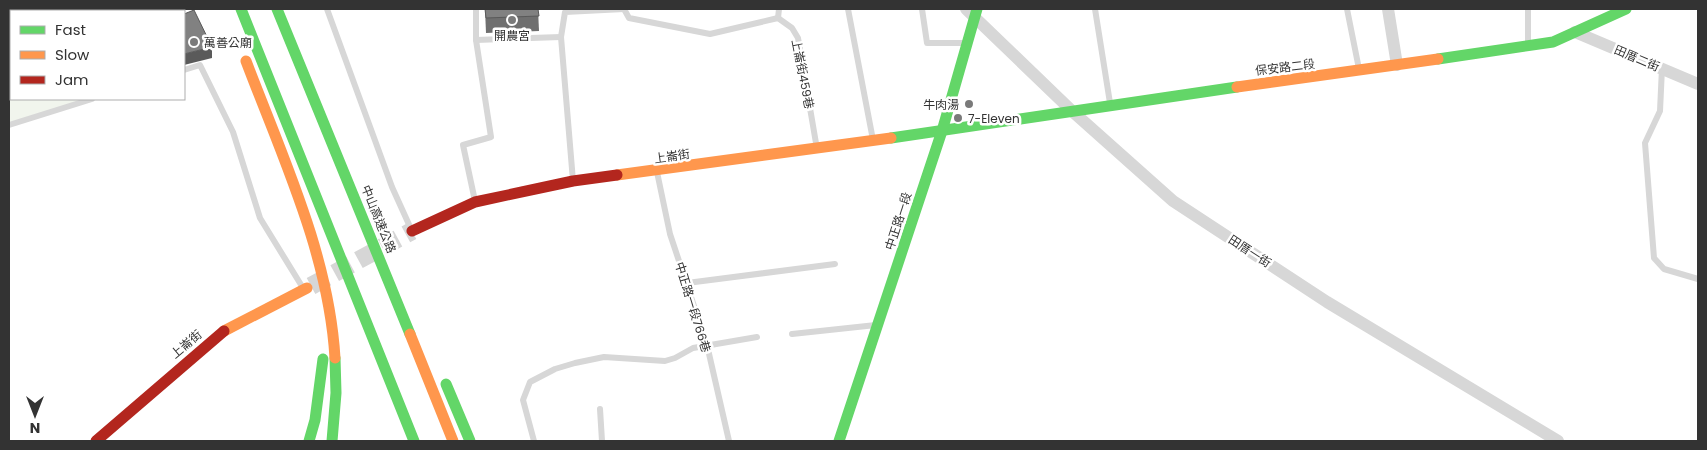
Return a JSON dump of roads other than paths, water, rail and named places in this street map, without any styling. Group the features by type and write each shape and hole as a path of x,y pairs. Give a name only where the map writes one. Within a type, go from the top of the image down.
{"main road":[{"path":"239,35 240,9"},
{"path":"240,9 414,441"},
{"name":"中山高速公路","path":"277,9 356,197 453,441"},
{"name":"保安路二段","path":"942,132 1110,104 1360,71 1553,42 1626,9"},
{"name":"中正路一段","path":"839,441 942,132 967,42 973,12"},
{"path":"243,53 315,248 335,347 335,420 332,441"},
{"name":"上崙街","path":"412,231 475,202 573,181 657,172 942,132"},
{"path":"356,197 376,219"},
{"path":"309,441 315,420 325,346 315,248"},
{"name":"上崙街","path":"96,441 222,332 305,289"},
{"path":"443,377 470,441"}],"street":[{"path":"1388,9 1397,65"},
{"name":"田厝一街","path":"973,12 1072,111 1173,201 1327,302 1558,441"},
{"name":"田厝二街","path":"1575,32 1698,84"}],"lane":[{"path":"327,9 392,187 412,231"},
{"path":"475,202 463,145 491,137 476,40 476,9"},
{"path":"573,181 562,37 565,12 624,9 630,18 710,34 778,18 779,9"},
{"path":"848,9 873,142"},
{"path":"922,9 926,43 967,42"},
{"path":"1095,9 1110,104"},
{"path":"1347,9 1360,71"},
{"path":"1528,9 1528,46"},
{"name":"上崙街459巷","path":"778,18 792,28 798,38 818,149"},
{"path":"476,40 562,37"},
{"path":"185,70 200,65 233,132 260,218 305,289"},
{"path":"1662,68 1660,111 1646,143 1654,258 1664,269 1698,279"},
{"path":"9,125 89,100"},
{"name":"中正路一段766巷","path":"657,172 670,234 707,345 729,441"},
{"path":"687,283 835,264"},
{"path":"792,334 878,325"},
{"path":"534,441 523,400 530,382 555,369 604,358 665,362 693,348 756,337"},
{"path":"600,409 602,441"}],"tunnel":[{"path":"311,286 412,231"}],"place":[{"name":"開農宮","path":"512,20"},
{"name":"萬善公廟","path":"194,42"},
{"name":"牛肉湯","path":"969,104"},
{"name":"7-Eleven","path":"958,118"}]}
